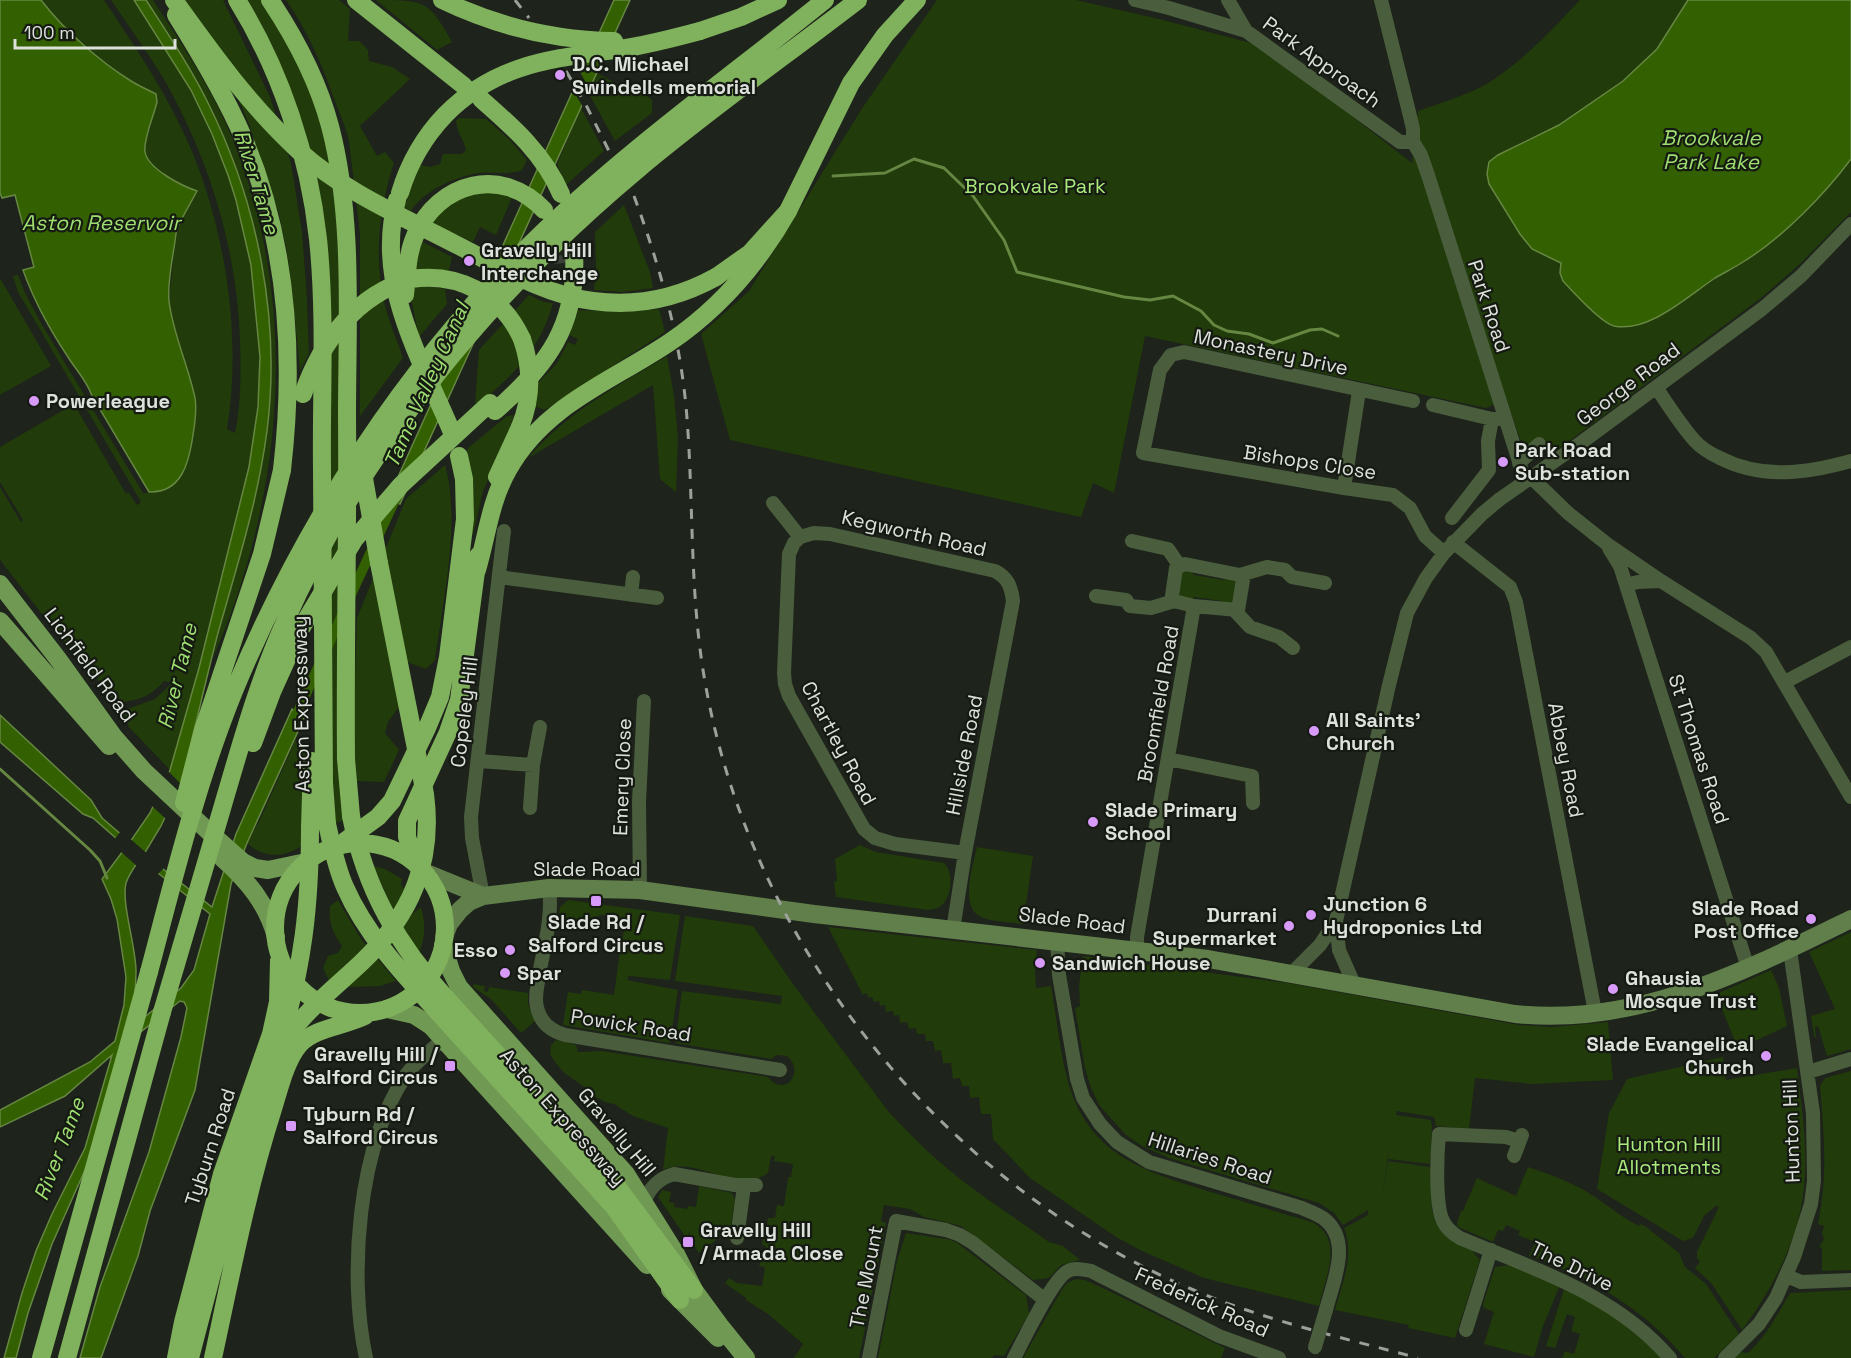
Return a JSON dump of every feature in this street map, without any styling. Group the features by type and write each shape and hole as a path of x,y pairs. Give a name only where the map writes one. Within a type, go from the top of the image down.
{"highway":[{"path":"166,0 228,104 245,141 270,221 282,275 288,328 288,418 282,470"},
{"path":"174,0 228,75 269,122 330,176 359,194 557,293 593,302 621,303 648,301 683,292 716,277 742,259 763,240 788,211"},
{"name":"Aston Expressway","path":"237,0 272,68 286,104 299,144 314,215 321,291 324,783 319,826 356,909 402,973 441,1005 616,1185 687,1295"},
{"name":"Aston Expressway","path":"270,0 296,42 311,72 333,140 343,199 347,331 346,759 351,816 365,870 385,915 441,1005"},
{"path":"356,0 464,86"},
{"path":"442,0 503,24 568,38 634,40 700,31"},
{"path":"449,426 403,318 393,281 391,256 393,218 400,193 411,163 432,129 460,101 493,78 542,60 641,45 700,31 741,17 778,0"},
{"path":"41,1358 187,831 211,755 234,692 267,618 342,480 378,425 453,327 492,282 543,232 628,156 825,0"},
{"path":"67,1358 162,1012 246,725 284,624 318,555 391,436 465,339 555,243 652,158 858,0"},
{"path":"477,570 497,492 507,472 531,437 559,411 664,346 716,306 760,256 788,211 851,83 885,34 917,0"},
{"path":"480,99 517,130 549,170 561,194"},
{"path":"403,318 408,262 414,237 428,212 450,194 476,185 500,185 526,195 544,210"},
{"path":"162,1012 179,991 246,762 272,692 300,630 354,540 401,485 493,407 515,379 543,340 556,308 568,264"},
{"path":"149,972 161,893 203,730 262,554 282,470 310,375 329,340 359,307 385,289 417,278 451,280 477,290 496,303 514,324 526,354 530,383 523,420 489,500 480,539 468,640 454,716 407,821 407,837 421,869 435,889 442,908 444,941 439,960 426,982 408,998 352,1022 314,1034 294,1052 282,1079 257,1158 213,1358"},
{"path":"190,1358 246,1144 267,1074 291,1033 329,991 375,950 396,924 417,884 424,855 427,824 425,794 371,520 355,415 347,331"},
{"path":"339,846 371,823 392,801 428,728 440,697 448,657 464,532 465,489 459,456"},
{"path":"222,1174 254,1110 280,1040 300,964 319,826 312,719 314,658 322,616"},
{"path":"379,1011 341,1011 313,999 291,978 277,943 275,923 282,896 296,872 306,862 339,846 360,843 381,846 400,854 421,869"},
{"name":"Tyburn Road","path":"176,1358 183,1322 222,1174 271,1034 280,989 277,943"}],"main road":[{"name":"Lichfield Road","path":"0,584 72,677 114,737 157,789"},
{"name":"Lichfield Road","path":"0,621 70,703 241,868"},
{"path":"277,943 264,907 241,868 268,870 306,862"},
{"name":"Gravelly Hill","path":"444,941 451,970 459,987 614,1160 644,1201 687,1295"},
{"name":"Gravelly Hill","path":"379,1011 409,1014 423,1020 687,1295 720,1341 744,1358"}],"street":[{"name":"Park Approach","path":"1135,0 1246,31 1400,142 1413,142"},
{"path":"1228,0 1246,31"},
{"name":"Park Road","path":"1381,0 1411,120 1413,142 1421,155 1428,175 1498,419 1523,474 1529,480"},
{"name":"George Road","path":"1354,984 1339,950 1336,921 1407,614 1426,578 1444,553 1491,506 1741,325 1795,282 1851,224"},
{"name":"Monastery Drive","path":"1143,453 1160,370 1171,355 1184,352 1413,401"},
{"path":"1656,387 1695,441 1712,454 1732,464 1776,474 1822,469 1851,461"},
{"name":"Monastery Drive","path":"1344,488 1359,391"},
{"path":"1433,405 1498,419 1488,441 1489,471 1452,518"},
{"path":"1519,463 1539,444"},
{"name":"Bishops Close","path":"1143,453 1393,495 1410,508 1425,536 1444,553"},
{"path":"1529,480 1536,482 1568,513 1607,544 1661,582 1751,638 1766,652 1851,797"},
{"path":"773,503 800,537"},
{"name":"Copeley Hill","path":"483,896 471,825 504,531"},
{"name":"Kegworth Road","path":"800,537 814,533 830,534 995,572 1006,577 1012,589"},
{"name":"Chartley Road","path":"800,537 789,554 784,673 789,696 864,829 875,838 895,844 965,853"},
{"path":"1132,541 1168,549 1179,565"},
{"name":"Abbey Road","path":"1454,542 1510,587 1516,602 1595,1012"},
{"name":"St Thomas Road","path":"1607,544 1620,566 1748,968"},
{"path":"1174,601 1172,596 1176,568 1185,564 1240,575 1267,567 1285,570 1292,577 1325,583"},
{"path":"1235,611 1239,606 1242,589 1243,580 1240,575"},
{"path":"499,576 657,598"},
{"path":"631,594 633,578"},
{"path":"1626,585 1638,582 1661,582"},
{"name":"Hillside Road","path":"953,930 965,853 1013,601 1012,589"},
{"path":"1096,596 1126,600 1130,606 1151,608 1174,601 1235,611 1250,627 1279,637 1293,648"},
{"name":"Broomfield Road","path":"1137,950 1137,937 1194,606"},
{"path":"1785,682 1851,647"},
{"name":"Emery Close","path":"640,890 639,802 644,701"},
{"path":"530,808 533,765 540,727"},
{"path":"1168,759 1252,776 1253,803"},
{"path":"479,761 533,765"},
{"name":"Slade Road","path":"421,869 483,896"},
{"name":"Slade Road","path":"444,941 449,924 460,910 469,902 483,896 549,888 640,890 953,930 1208,959 1515,1014 1540,1016 1625,1009 1689,992 1790,950 1851,919"},
{"name":"Powick Road","path":"549,888 551,911 536,1004 542,1020 555,1031 565,1035 780,1070"},
{"name":"George Road","path":"1292,973 1320,945 1336,921"},
{"name":"Hillaries Road","path":"1057,941 1059,975 1077,1079 1083,1098 1091,1112 1117,1142 1149,1162 1302,1208 1324,1219 1332,1227 1340,1244 1340,1255 1314,1353"},
{"name":"Hunton Hill","path":"1725,1358 1759,1324 1787,1276 1808,1213 1814,1181 1815,1146 1808,1072 1790,950"},
{"path":"366,1358 359,1318 357,1269 369,1166 379,1130 407,1073 442,1040"},
{"path":"1808,1072 1851,1059"},
{"name":"The Drive","path":"1514,1156 1521,1138 1439,1134 1439,1208 1447,1227 1460,1239 1544,1271 1590,1294 1640,1328 1670,1358"},
{"path":"644,1201 654,1185 674,1174 750,1186 736,1238"},
{"name":"The Mount","path":"869,1358 896,1221 946,1230 960,1235 1045,1300"},
{"path":"1466,1330 1477,1316 1491,1250"},
{"name":"Frederick Road","path":"1045,1300 1066,1272 1074,1269 1091,1271 1219,1336 1279,1358"},
{"path":"1787,1276 1801,1282 1851,1280"},
{"path":"1014,1358 1045,1300"}],"green space":[{"path":"41,0 104,0 162,91 191,149 214,215 228,287 233,359 227,429 235,433 240,376 238,306 218,204 194,138 179,107 156,66 111,0 134,0 166,48 204,115 227,170 248,248 255,288 259,369 252,449 233,540 170,770 129,727 122,711 155,699 172,683 164,681 143,697 116,703 84,662 81,664 0,560 0,487 21,522 23,520 0,482 0,447 74,404 126,494 128,492 137,505 141,502 18,292 13,276 18,275 41,323 143,493 155,492 196,416 196,400 169,301 176,233 197,191 166,176 147,158 145,148 152,120 152,92 107,65 64,26"},
{"path":"146,0 153,0 184,49 213,98 230,133 253,197 267,263 275,329 275,397 269,464 256,530 237,595 213,658 252,509 262,459 268,414 269,323 264,278 255,233 228,147 195,78"},
{"path":"184,0 223,0 270,97 291,163 302,232 307,299 309,354 300,371 292,289 279,214 249,124 217,50"},
{"path":"245,0 261,0 297,62 314,100 333,168 340,257 344,820 333,824 326,250"},
{"path":"286,0 339,0 350,9 348,41 359,41 368,50 369,61 392,67 410,79 360,126 377,156 385,152 394,163 388,181 381,220 379,260 384,300 403,358 360,416 360,234 349,141 314,49"},
{"path":"376,0 415,2 423,5 431,10 452,42 437,50"},
{"name":"Brookvale Park","path":"937,0 1076,0 1251,43 1321,92 1412,163 1418,111 1475,90 1504,73 1531,50 1580,0 1851,0 1851,212 1801,263 1761,298 1553,453 1548,452 1544,446 1522,444 1506,399 1486,408 1145,336 1114,493 1093,483 1081,517 730,440 701,334 749,291 863,107"},
{"path":"597,73 621,86 636,86 652,100 652,113 615,141 588,92"},
{"path":"581,108 604,151 566,185 557,164"},
{"path":"459,118 486,119 509,139 527,160 522,170 506,173 479,173 450,181 424,197 411,211 404,207 420,165 430,167 440,164 443,154 462,154 466,150 457,126 456,121"},
{"path":"480,190 513,195 496,235 480,227 473,242 428,221 436,210"},
{"path":"624,205 650,272 653,288 623,292 594,290 595,232"},
{"path":"417,239 452,257 448,274 413,272"},
{"path":"0,278 51,366 0,395"},
{"path":"424,286 445,289 447,304 419,337 411,288"},
{"path":"529,295 544,302 553,303 541,334 514,371 479,404 475,403 479,350"},
{"path":"659,309 665,332 545,410 534,406 537,384 557,363 568,342 575,345 578,339 569,335 578,310 626,312"},
{"path":"667,356 678,437 676,492 660,479 653,385 528,458 543,441 576,414"},
{"path":"514,415 483,491 473,535 471,535 471,481 467,449 507,416"},
{"path":"445,465 451,511 449,562 435,660 426,669 407,662 385,550 406,499"},
{"path":"1190,570 1194,575 1224,580 1231,577 1238,583 1234,602 1225,606 1222,601 1179,597 1180,574"},
{"path":"374,576 399,707 388,722 385,733 399,750 384,782 355,781 353,735 357,618"},
{"path":"295,741 306,745 303,845 287,853 272,855 257,850 244,840 259,822"},
{"path":"860,845 876,852 944,863 949,872 951,884 945,901 939,907 928,910 836,897 835,859"},
{"path":"977,847 1033,856 1023,924 991,920 974,912 969,895 969,885"},
{"path":"374,866 385,869 402,879 401,885 405,890 394,913"},
{"path":"338,900 361,939 396,981 380,986 346,987 329,980 323,968 328,956 338,953 342,946 334,932 330,917 330,906"},
{"path":"568,900 680,915 670,980 629,976 627,980 678,990 670,1043 563,1025 568,992 581,994 582,990 614,995 621,943 627,919 601,915 557,927 560,907"},
{"path":"421,907 424,931 419,954 402,929 412,914"},
{"path":"685,916 753,926 793,984 888,1111 907,1131 967,1184 1049,1242 1063,1246 1080,1260 1061,1265 1049,1278 1033,1280 961,1226 924,1217 910,1209 884,1205 881,1221 886,1223 859,1358 794,1358 803,1344 768,1314 725,1283 729,1278 737,1283 762,1286 765,1267 759,1266 761,1259 764,1259 766,1246 762,1245 763,1238 770,1238 772,1226 767,1225 768,1218 775,1218 777,1205 784,1206 788,1177 791,1177 793,1164 774,1161 775,1156 771,1156 768,1173 756,1179 743,1180 687,1167 675,1166 663,1170 668,1128 633,1116 614,1104 593,1096 593,1093 563,1072 550,1055 551,1045 556,1040 576,1045 578,1052 602,1051 768,1077 780,1085 789,1083 794,1069 787,1056 777,1055 771,1059 675,1043 682,991 781,1004 782,996 675,981"},
{"path":"828,927 1037,950 1036,988 1051,986 1068,1082 1082,1116 1095,1134 1111,1149 1147,1170 1312,1222 1322,1229 1328,1238 1330,1260 1319,1306 1204,1278 1140,1250 1116,1237 1030,1178 993,1139 991,1114 981,1114 979,1097 970,1098 969,1086 962,1086 960,1078 953,1079 951,1063 943,1063 941,1050 935,1051 933,1041 926,1041 925,1034 917,1034 916,1028 909,1029 907,1022 900,1023 899,1015 894,1016 893,1011 886,1012 885,1005 880,1006 879,1001 874,1002 872,997 869,998 866,993 863,995"},
{"path":"1851,932 1851,1049 1827,1056 1818,1026 1815,1027 1816,1037 1814,1037 1811,1016 1835,1009 1809,952"},
{"path":"1083,956 1287,983 1519,1025 1552,1027 1608,1022 1613,1080 1532,1084 1475,1078 1469,1129 1436,1126 1434,1117 1397,1111 1396,1115 1431,1120 1430,1164 1388,1159 1390,1142 1382,1200 1388,1161 1430,1167 1432,1210 1436,1223 1448,1238 1470,1248 1480,1260 1455,1338 1408,1328 1409,1325 1335,1310 1348,1259 1344,1228 1368,1215 1368,1210 1343,1225 1334,1213 1319,1203 1169,1158 1142,1146 1126,1135 1099,1105 1085,1068 1075,1008 1080,1006 1079,986"},
{"path":"1771,970 1779,988 1787,1026 1738,1049 1716,994"},
{"path":"473,984 485,986 484,991 488,992 489,987 528,993 528,1004 535,1021 521,1033 491,999 473,987"},
{"name":"Hunton Hill Allotments","path":"1723,1057 1726,1080 1797,1068 1804,1128 1804,1188 1796,1226 1773,1281 1742,1330 1712,1284 1695,1268 1700,1262 1697,1252 1719,1207 1716,1206 1704,1216 1693,1238 1683,1241 1597,1189 1609,1113 1627,1079"},
{"path":"1851,1071 1851,1270 1822,1271 1822,1248 1819,1247 1824,1239 1822,1234 1824,1226 1818,1224 1823,1188 1824,1155 1820,1086 1825,1078"},
{"path":"1528,1167 1579,1188 1633,1223 1645,1226 1679,1253 1685,1267 1706,1284 1739,1334 1714,1358 1685,1358 1652,1325 1614,1296 1573,1274 1529,1256 1535,1242 1518,1235 1520,1231 1506,1225 1503,1231 1498,1230 1493,1242 1458,1227 1461,1211 1477,1178 1516,1196"},
{"path":"699,1186 732,1193 735,1200 730,1231 699,1253 689,1239 690,1230 687,1239 658,1197 662,1190 671,1192 669,1202 674,1203 674,1207 687,1209 688,1206 696,1207"},
{"path":"906,1233 956,1242 1026,1295 1029,1314 1004,1356 994,1355 992,1358 878,1358 897,1261"},
{"path":"1510,1265 1560,1285 1543,1326 1534,1357 1484,1344 1494,1312 1484,1308 1483,1304 1495,1267"},
{"path":"1076,1279 1085,1280 1107,1290 1225,1348 1221,1358 1023,1358 1061,1291 1067,1283"},
{"path":"1565,1286 1616,1319 1662,1358 1562,1358 1565,1351 1574,1354 1580,1334 1571,1331 1575,1317 1567,1314 1555,1348 1546,1346"},
{"path":"1851,1290 1851,1358 1734,1358 1740,1352 1748,1353 1755,1346 1790,1293"}],"water":[{"name":"Aston Reservoir","path":"0,0 41,0 71,34 95,54 131,81 156,94 157,102 145,147 147,158 152,165 167,176 197,191 176,233 169,293 174,325 195,398 195,421 189,455 182,474 176,482 160,491 149,492 84,380 49,326 23,270 34,267 15,195 2,198 0,193"},
{"path":"134,0 146,0 163,26 202,91 226,143 253,222 268,305 271,389 267,431 253,508 218,633 181,783 161,826 144,854 212,907 236,834 292,709 305,716 247,843 231,884 195,1090 150,1211 138,1256 101,1358 80,1358 100,1287 149,1152 187,1008 184,1002 180,1001 123,1046 93,1152 52,1244 28,1313 16,1358 4,1358 36,1251 85,1148 112,1055 65,1096 0,1127 0,1110 90,1062 115,1041 124,1005 126,977 117,919 102,879 126,847 93,818 83,814 0,742 0,715 91,800 102,818 130,842 150,813 170,770 199,668 249,467 258,407 260,357 251,265 228,175 191,90","holes":["140,859 210,914 194,970 181,988 127,1031 134,1001 136,971 125,891 129,876"]},
{"path":"614,0 630,0 400,504 388,499"},
{"name":"Brookvale Park Lake","path":"1688,0 1851,0 1851,159 1803,214 1760,250 1654,319 1627,327 1614,326 1595,313 1563,281 1560,273 1561,263 1532,249 1520,234 1489,184 1487,174 1489,162 1498,155 1559,125 1623,81 1657,49"}],"pier":[{"path":"579,70 591,92 583,107 571,87"},
{"path":"167,770 183,786 167,820 151,805"},
{"path":"121,831 164,868 156,876 141,863 138,867 120,851 122,847 114,840"}],"waterway":[{"path":"833,176 885,173 914,159 944,168 973,196 1004,240 1017,272 1124,297 1150,300 1173,296 1201,311 1214,325 1227,331 1249,334 1273,343 1310,330 1322,329 1338,336"},
{"name":"Tame Valley Canal","path":"349,599 394,502"},
{"name":"Tame Valley Canal","path":"327,648 343,613"},
{"name":"Tame Valley Canal","path":"292,725 319,665"},
{"path":"0,769 90,850 100,861 107,878"}],"tunnel":[{"path":"556,229 561,244 563,263"}],"railway":[{"path":"515,0 529,18"},
{"path":"566,71 609,151"},
{"path":"634,196 667,299 683,379 696,609 704,676 728,776 764,871 813,962 872,1045 941,1121 1019,1189 1104,1246 1223,1302 1306,1328 1418,1358"}],"place":[{"name":"D.C. Michael Swindells memorial","path":"560,75"},
{"name":"Gravelly Hill Interchange","path":"469,261"},
{"name":"Powerleague","path":"34,401"},
{"name":"Park Road Sub-station","path":"1503,462"},
{"name":"All Saints' Church","path":"1314,731"},
{"name":"Slade Primary School","path":"1093,822"},
{"name":"Slade Rd / Salford Circus","path":"596,901"},
{"name":"Junction 6 Hydroponics Ltd","path":"1311,915"},
{"name":"Slade Road Post Office","path":"1811,919"},
{"name":"Durrani Supermarket","path":"1289,926"},
{"name":"Esso","path":"510,950"},
{"name":"Sandwich House","path":"1040,963"},
{"name":"Spar","path":"505,973"},
{"name":"Ghausia Mosque Trust","path":"1613,989"},
{"name":"Slade Evangelical Church","path":"1766,1056"},
{"name":"Gravelly Hill / Salford Circus","path":"450,1066"},
{"name":"Tyburn Rd / Salford Circus","path":"291,1126"},
{"name":"Gravelly Hill / Armada Close","path":"688,1242"}],"water label":[{"name":"River Tame","path":"257,182"},
{"name":"River Tame","path":"177,676"},
{"name":"River Tame","path":"59,1149"}]}
